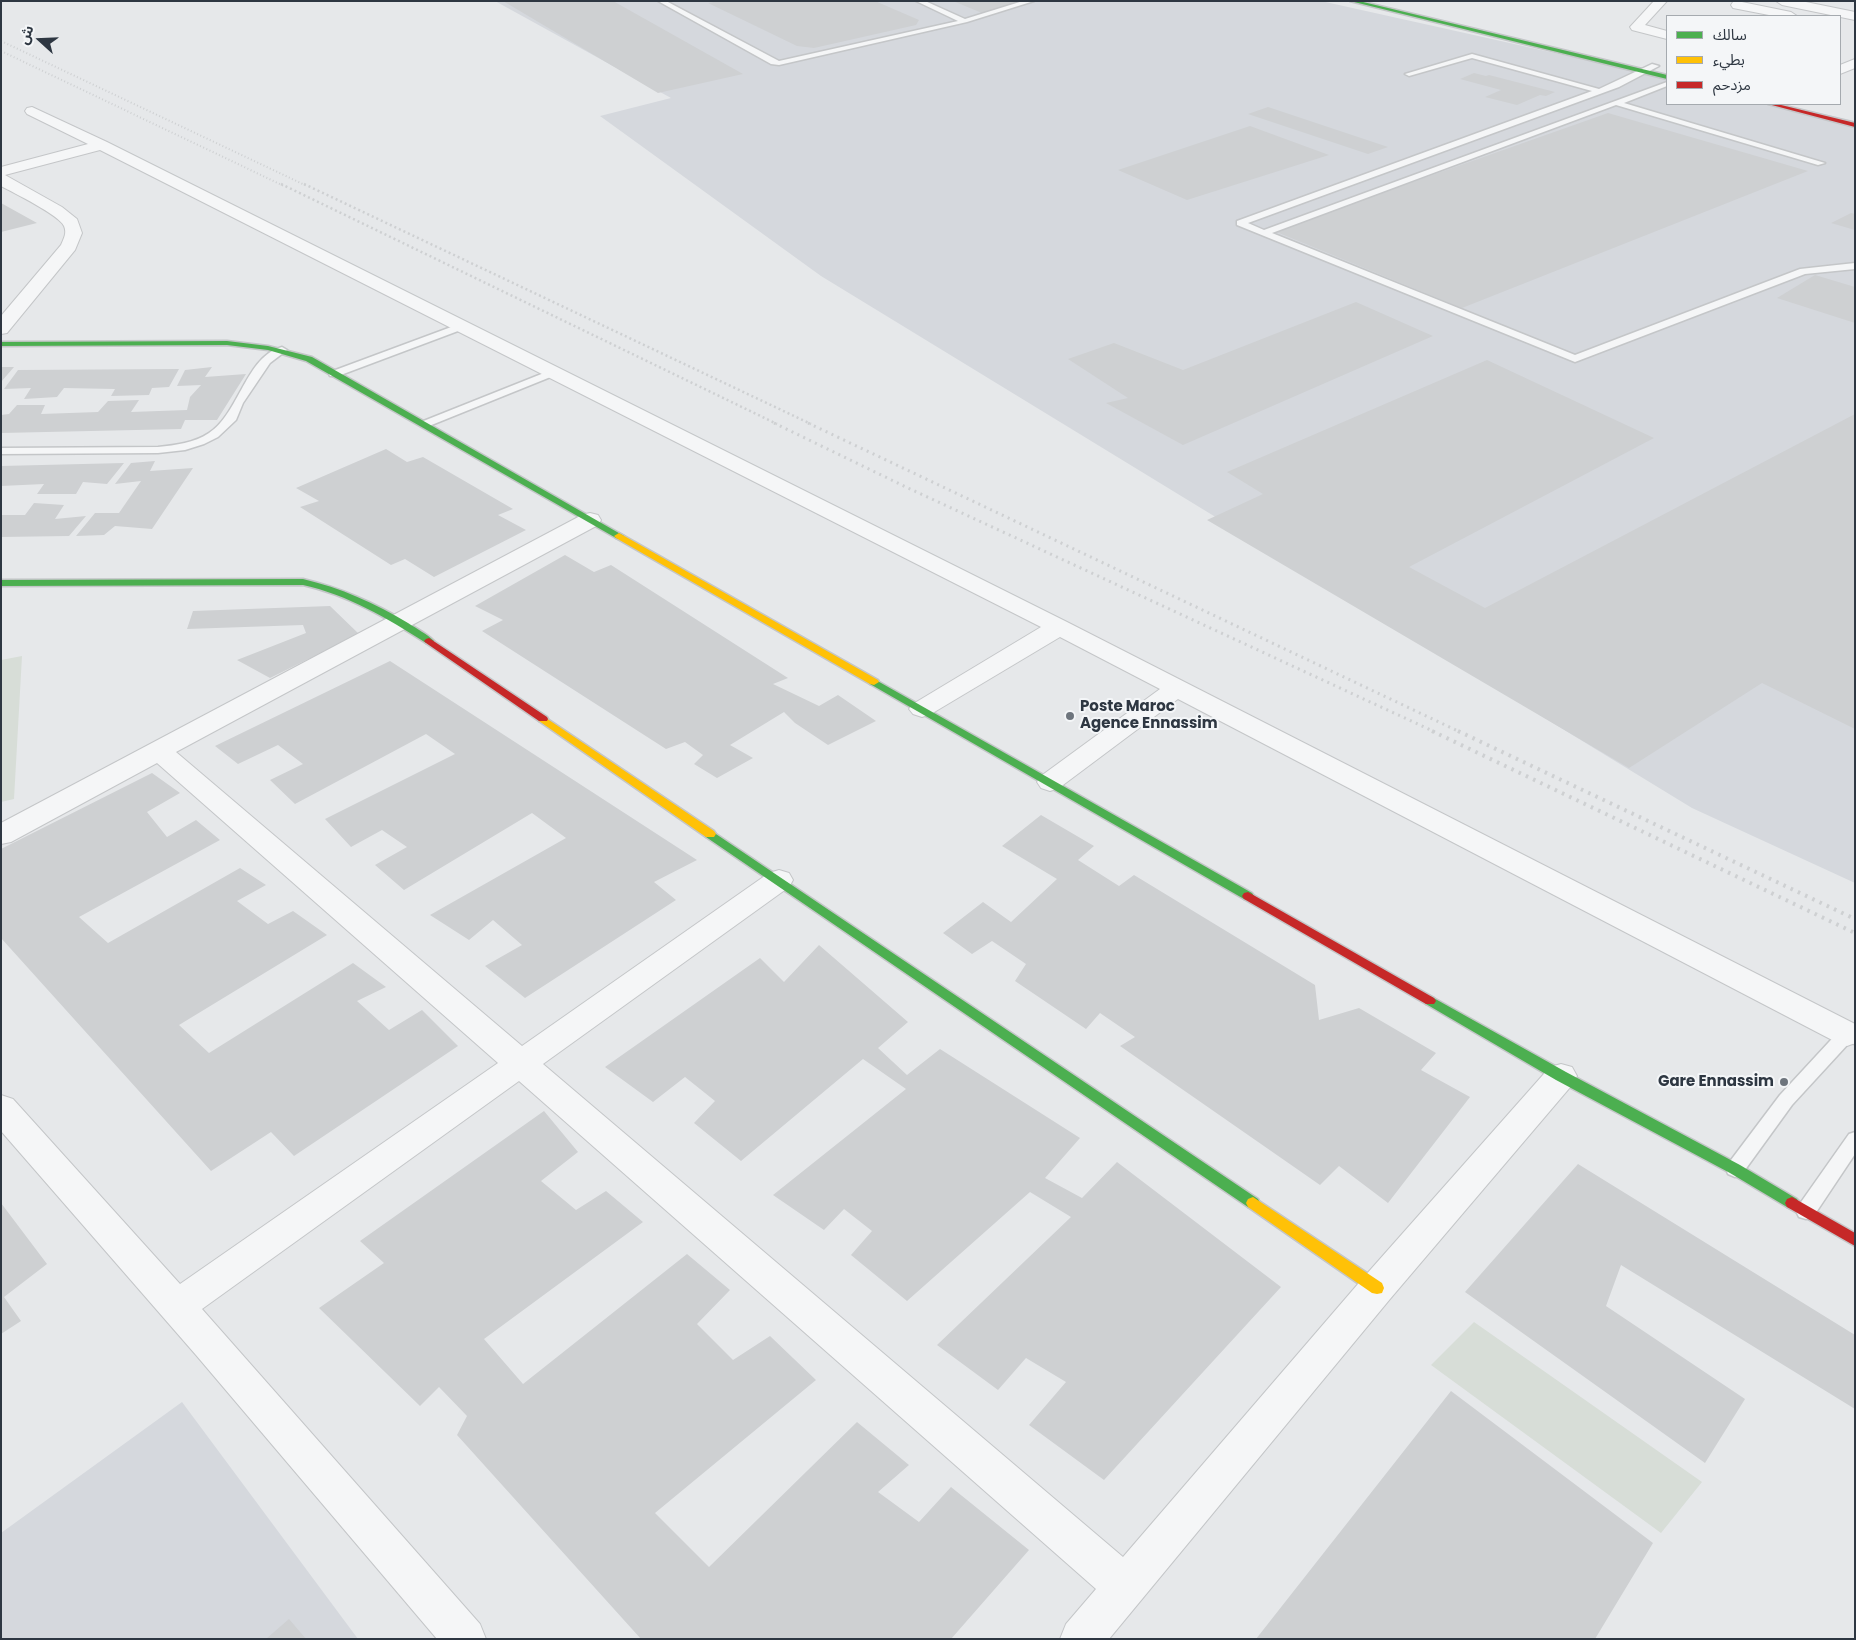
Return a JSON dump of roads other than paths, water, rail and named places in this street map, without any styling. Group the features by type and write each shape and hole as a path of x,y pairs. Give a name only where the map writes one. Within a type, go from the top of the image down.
{"street":[{"path":"1352,1 1650,69 1666,69"},
{"path":"1385,1 1650,69 1666,77"},
{"path":"1661,1 1636,28 1666,35"},
{"path":"1782,1 1832,14 1855,16"},
{"path":"1728,15 1739,3 1787,15"},
{"path":"1441,22 1453,17"},
{"path":"1841,70 1855,63"},
{"path":"1841,75 1855,79"},
{"path":"1775,105 1855,125"},
{"path":"1816,105 1855,114"},
{"path":"32,111 1059,627 1851,1036"},
{"path":"1,172 102,145"},
{"path":"1,179 56,210 71,222 74,233 69,246 1,329"},
{"path":"1,344 213,342 250,344 282,350 309,359 922,708 1561,1076 1735,1169 1855,1240"},
{"path":"1,835 590,520"},
{"path":"1,583 303,582 334,589 400,622 1377,1288"},
{"path":"922,708 1059,627"},
{"path":"1050,782 1178,688"},
{"path":"159,751 1126,1586"},
{"path":"176,1307 779,880"},
{"path":"1081,1639 1377,1288 1561,1076"},
{"path":"1,1108 465,1639"}],"lane":[{"path":"661,1 779,63 965,21 1031,1"},
{"path":"919,1 965,21"},
{"path":"1409,74 1472,56 1598,91"},
{"path":"1650,69 1598,91 1240,223 1575,358 1802,271 1855,266"},
{"path":"1263,233 1666,84"},
{"path":"1617,103 1821,163"},
{"path":"334,374 462,326"},
{"path":"1,451 158,450 185,447 200,442 214,435 232,418 238,403 266,361 282,350"},
{"path":"424,424 554,372"},
{"path":"1735,1169 1786,1100 1851,1036"},
{"path":"1806,1211 1855,1139"}],"railway":[{"path":"1,41 307,186"},
{"path":"1,51 284,186"},
{"path":"281,184 777,424"},
{"path":"304,184 811,424"},
{"path":"774,423 908,488 1435,732"},
{"path":"808,423 1460,732"},
{"path":"1432,731 1855,933"},
{"path":"1458,731 1855,919"}],"place":[{"name":"Poste Maroc Agence Ennassim","path":"1070,716"},
{"name":"Gare Ennassim","path":"1784,1082"}]}
